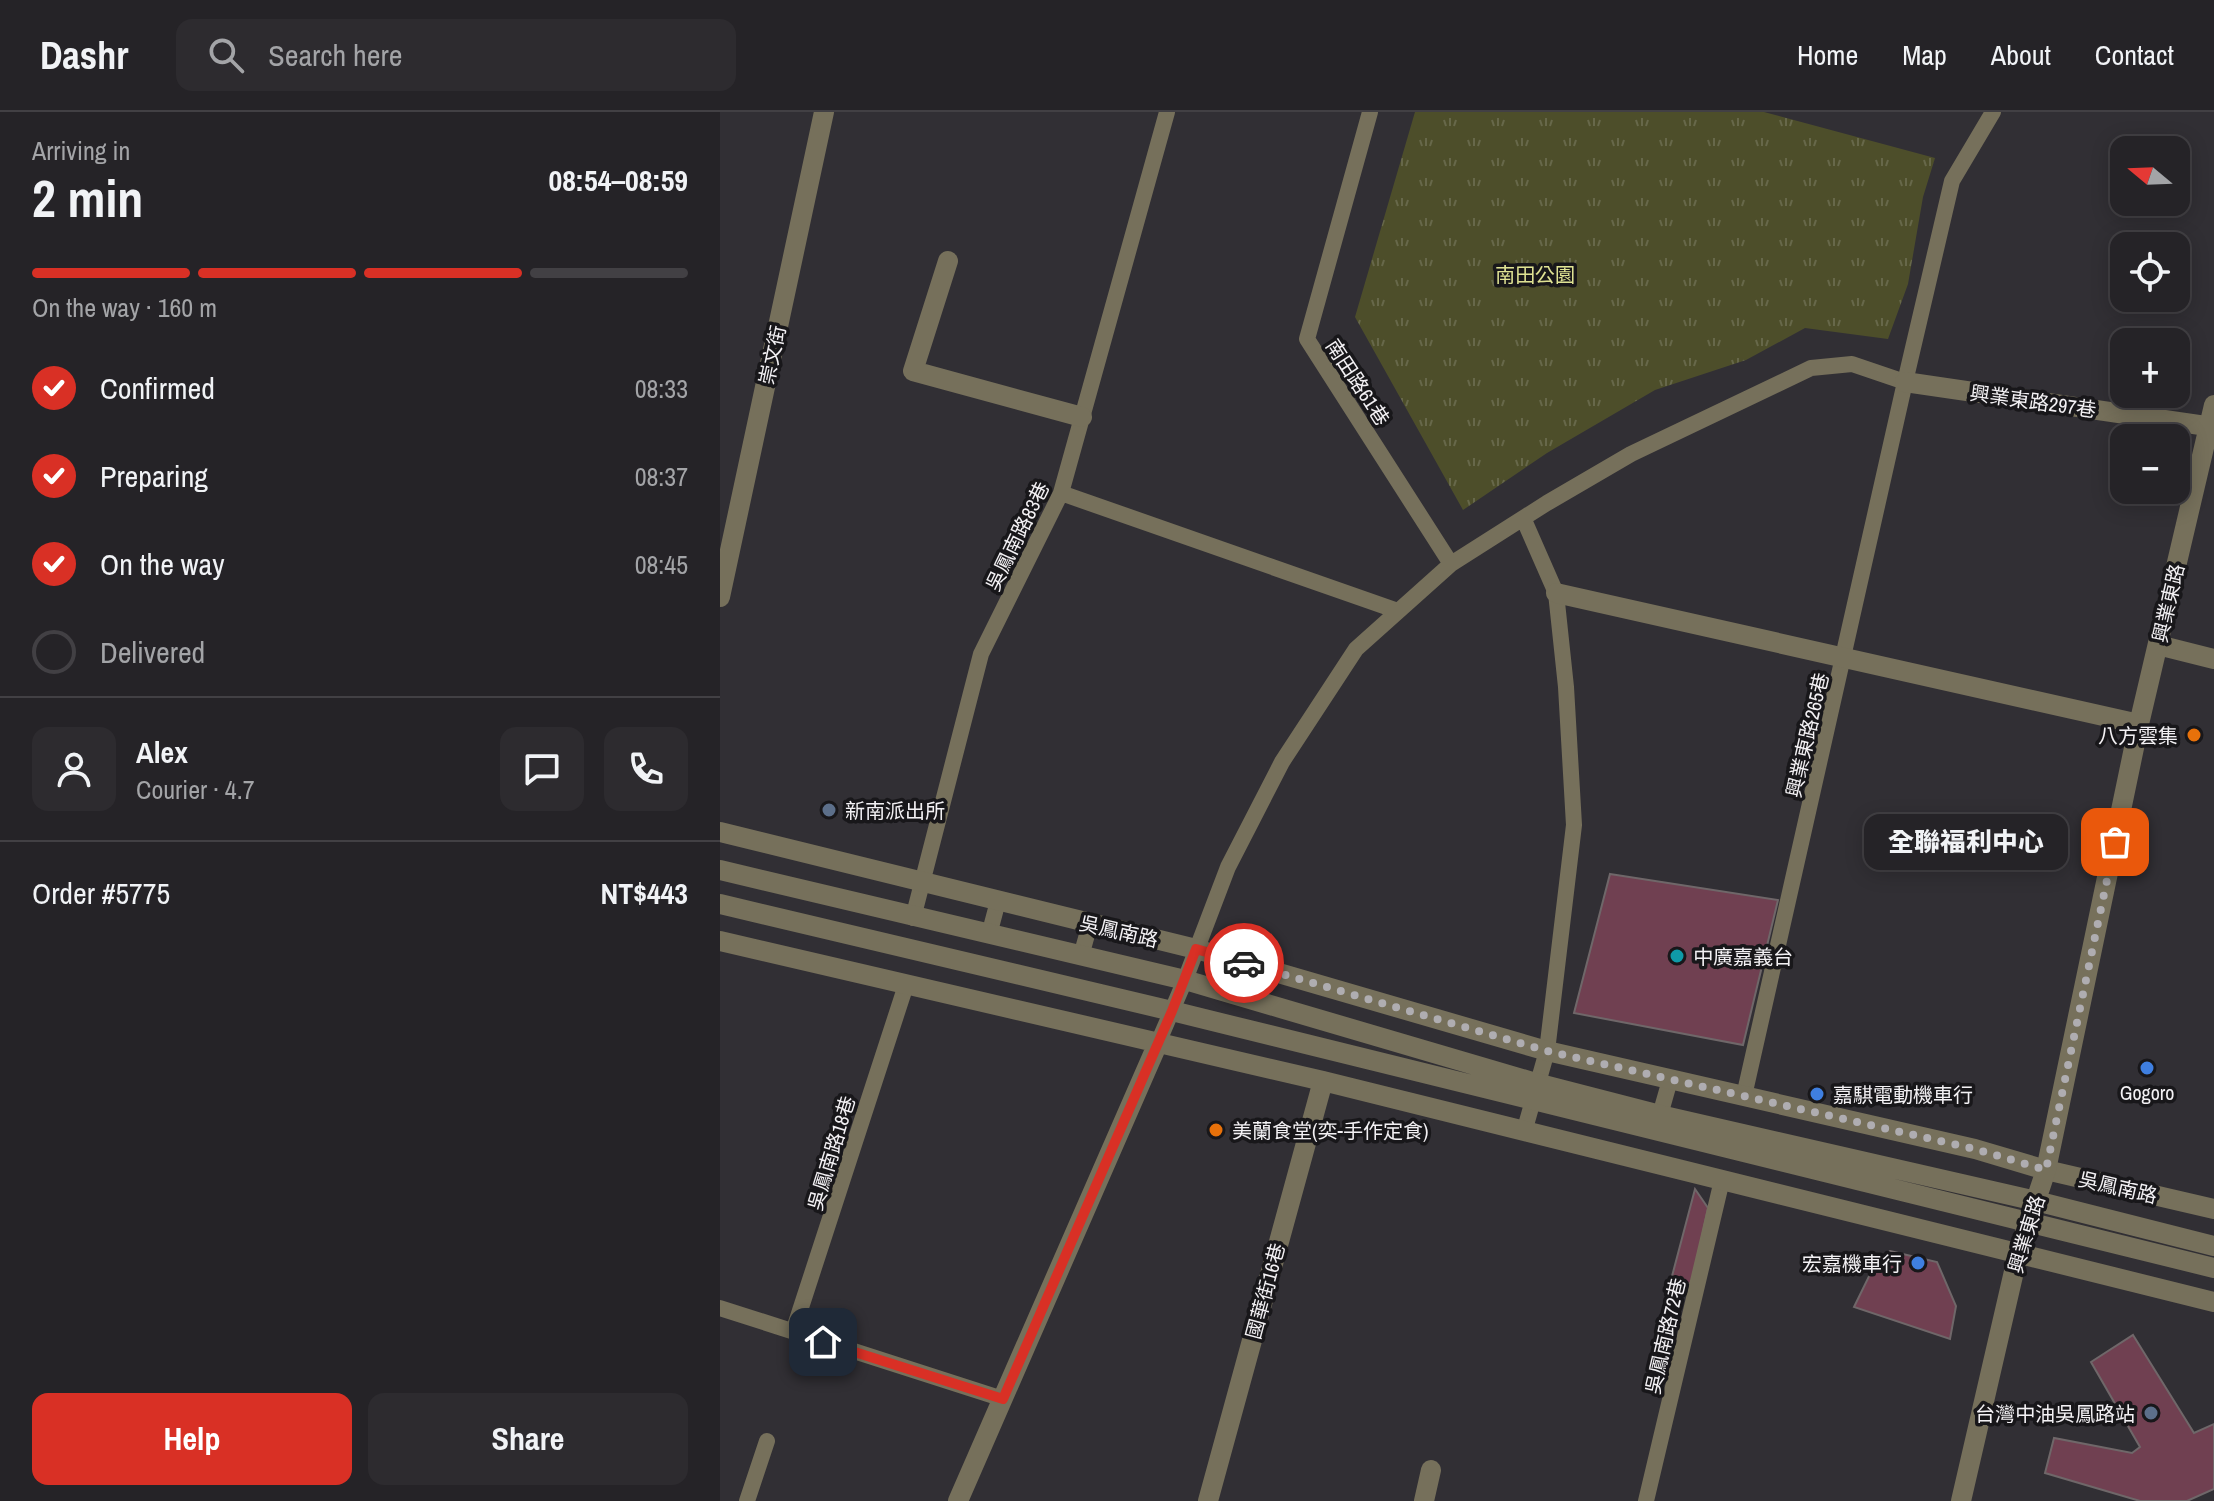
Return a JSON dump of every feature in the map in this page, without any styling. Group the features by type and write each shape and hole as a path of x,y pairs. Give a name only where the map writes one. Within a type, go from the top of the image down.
{"street":[{"name":"崇文街","path":"720,597 824,112"},
{"path":"948,261 913,371 1082,417"},
{"name":"興業東路297巷","path":"1905,382 2212,427"},
{"name":"興業東路","path":"1961,1501 2018,1254 2046,1170 2139,724 2212,427 2214,405"},
{"path":"1556,593 2139,724"},
{"path":"2158,645 2214,659"},
{"name":"吳鳳南路","path":"720,832 1196,949 1547,1051 1975,1149 2046,1170 2214,1209"},
{"name":"吳鳳南路","path":"720,870 1185,980 1534,1092 1660,1115 2036,1201 2214,1246"},
{"name":"吳鳳南路","path":"720,904 1172,1011 1534,1092 2214,1268"},
{"path":"720,941 1323,1081 2214,1302"},
{"path":"958,1501 1158,1043"},
{"name":"國華街16巷","path":"1208,1501 1323,1081"},
{"path":"1424,1501 1431,1470"}],"lane":[{"name":"吳鳳南路83巷","path":"913,918 981,654 1061,493 1167,112"},
{"name":"南田路61巷","path":"1370,112 1307,339 1451,564"},
{"name":"興業東路265巷","path":"1744,1096 1952,181 1993,112"},
{"path":"1158,1043 1228,867 1282,762 1356,649 1451,564 1631,454 1811,368 1852,364 1905,382"},
{"path":"1061,493 1398,611"},
{"path":"1524,520 1556,593 1566,687 1574,825 1547,1051 1524,1132"},
{"path":"989,935 998,901"},
{"path":"1081,956 1090,924"},
{"name":"吳鳳南路18巷","path":"793,1332 906,985"},
{"path":"1660,1115 1670,1080"},
{"name":"吳鳳南路72巷","path":"1646,1501 1722,1180"},
{"path":"720,1308 1003,1399"},
{"path":"747,1501 767,1441"}],"green space":[{"name":"南田公園","path":"1415,112 1764,112 1935,158 1923,197 1908,284 1888,339 1805,328 1746,360 1655,390 1547,453 1463,510 1355,317"}],"building":[{"name":"中廣嘉義台","path":"1610,874 1778,900 1743,1045 1574,1013"},
{"path":"1695,1189 1708,1208 1692,1284 1671,1280"},
{"path":"1890,1251 1937,1262 1956,1306 1950,1339 1854,1307 1876,1262"},
{"path":"2133,1335 2194,1433 2214,1424 2214,1489 2187,1501 2140,1501 2045,1473 2054,1438 2132,1453 2140,1447 2091,1362"}],"way so far":[{"path":"1244,963 1547,1051 1975,1149 2046,1170 2115,842"}],"place":[{"name":"八方雲集","path":"2194,735"},
{"name":"新南派出所","path":"829,810"},
{"name":"全聯福利中心","path":"2115,842"},
{"name":"中廣嘉義台","path":"1677,956"},
{"name":"Gogoro","path":"2147,1068"},
{"name":"嘉騏電動機車行","path":"1817,1094"},
{"name":"美蘭食堂(奕-手作定食)","path":"1216,1130"},
{"name":"宏嘉機車行","path":"1918,1263"},
{"name":"台灣中油吳鳳路站","path":"2151,1413"}],"route":[{"path":"823,1342 1003,1399 1196,949 1244,963"}]}
